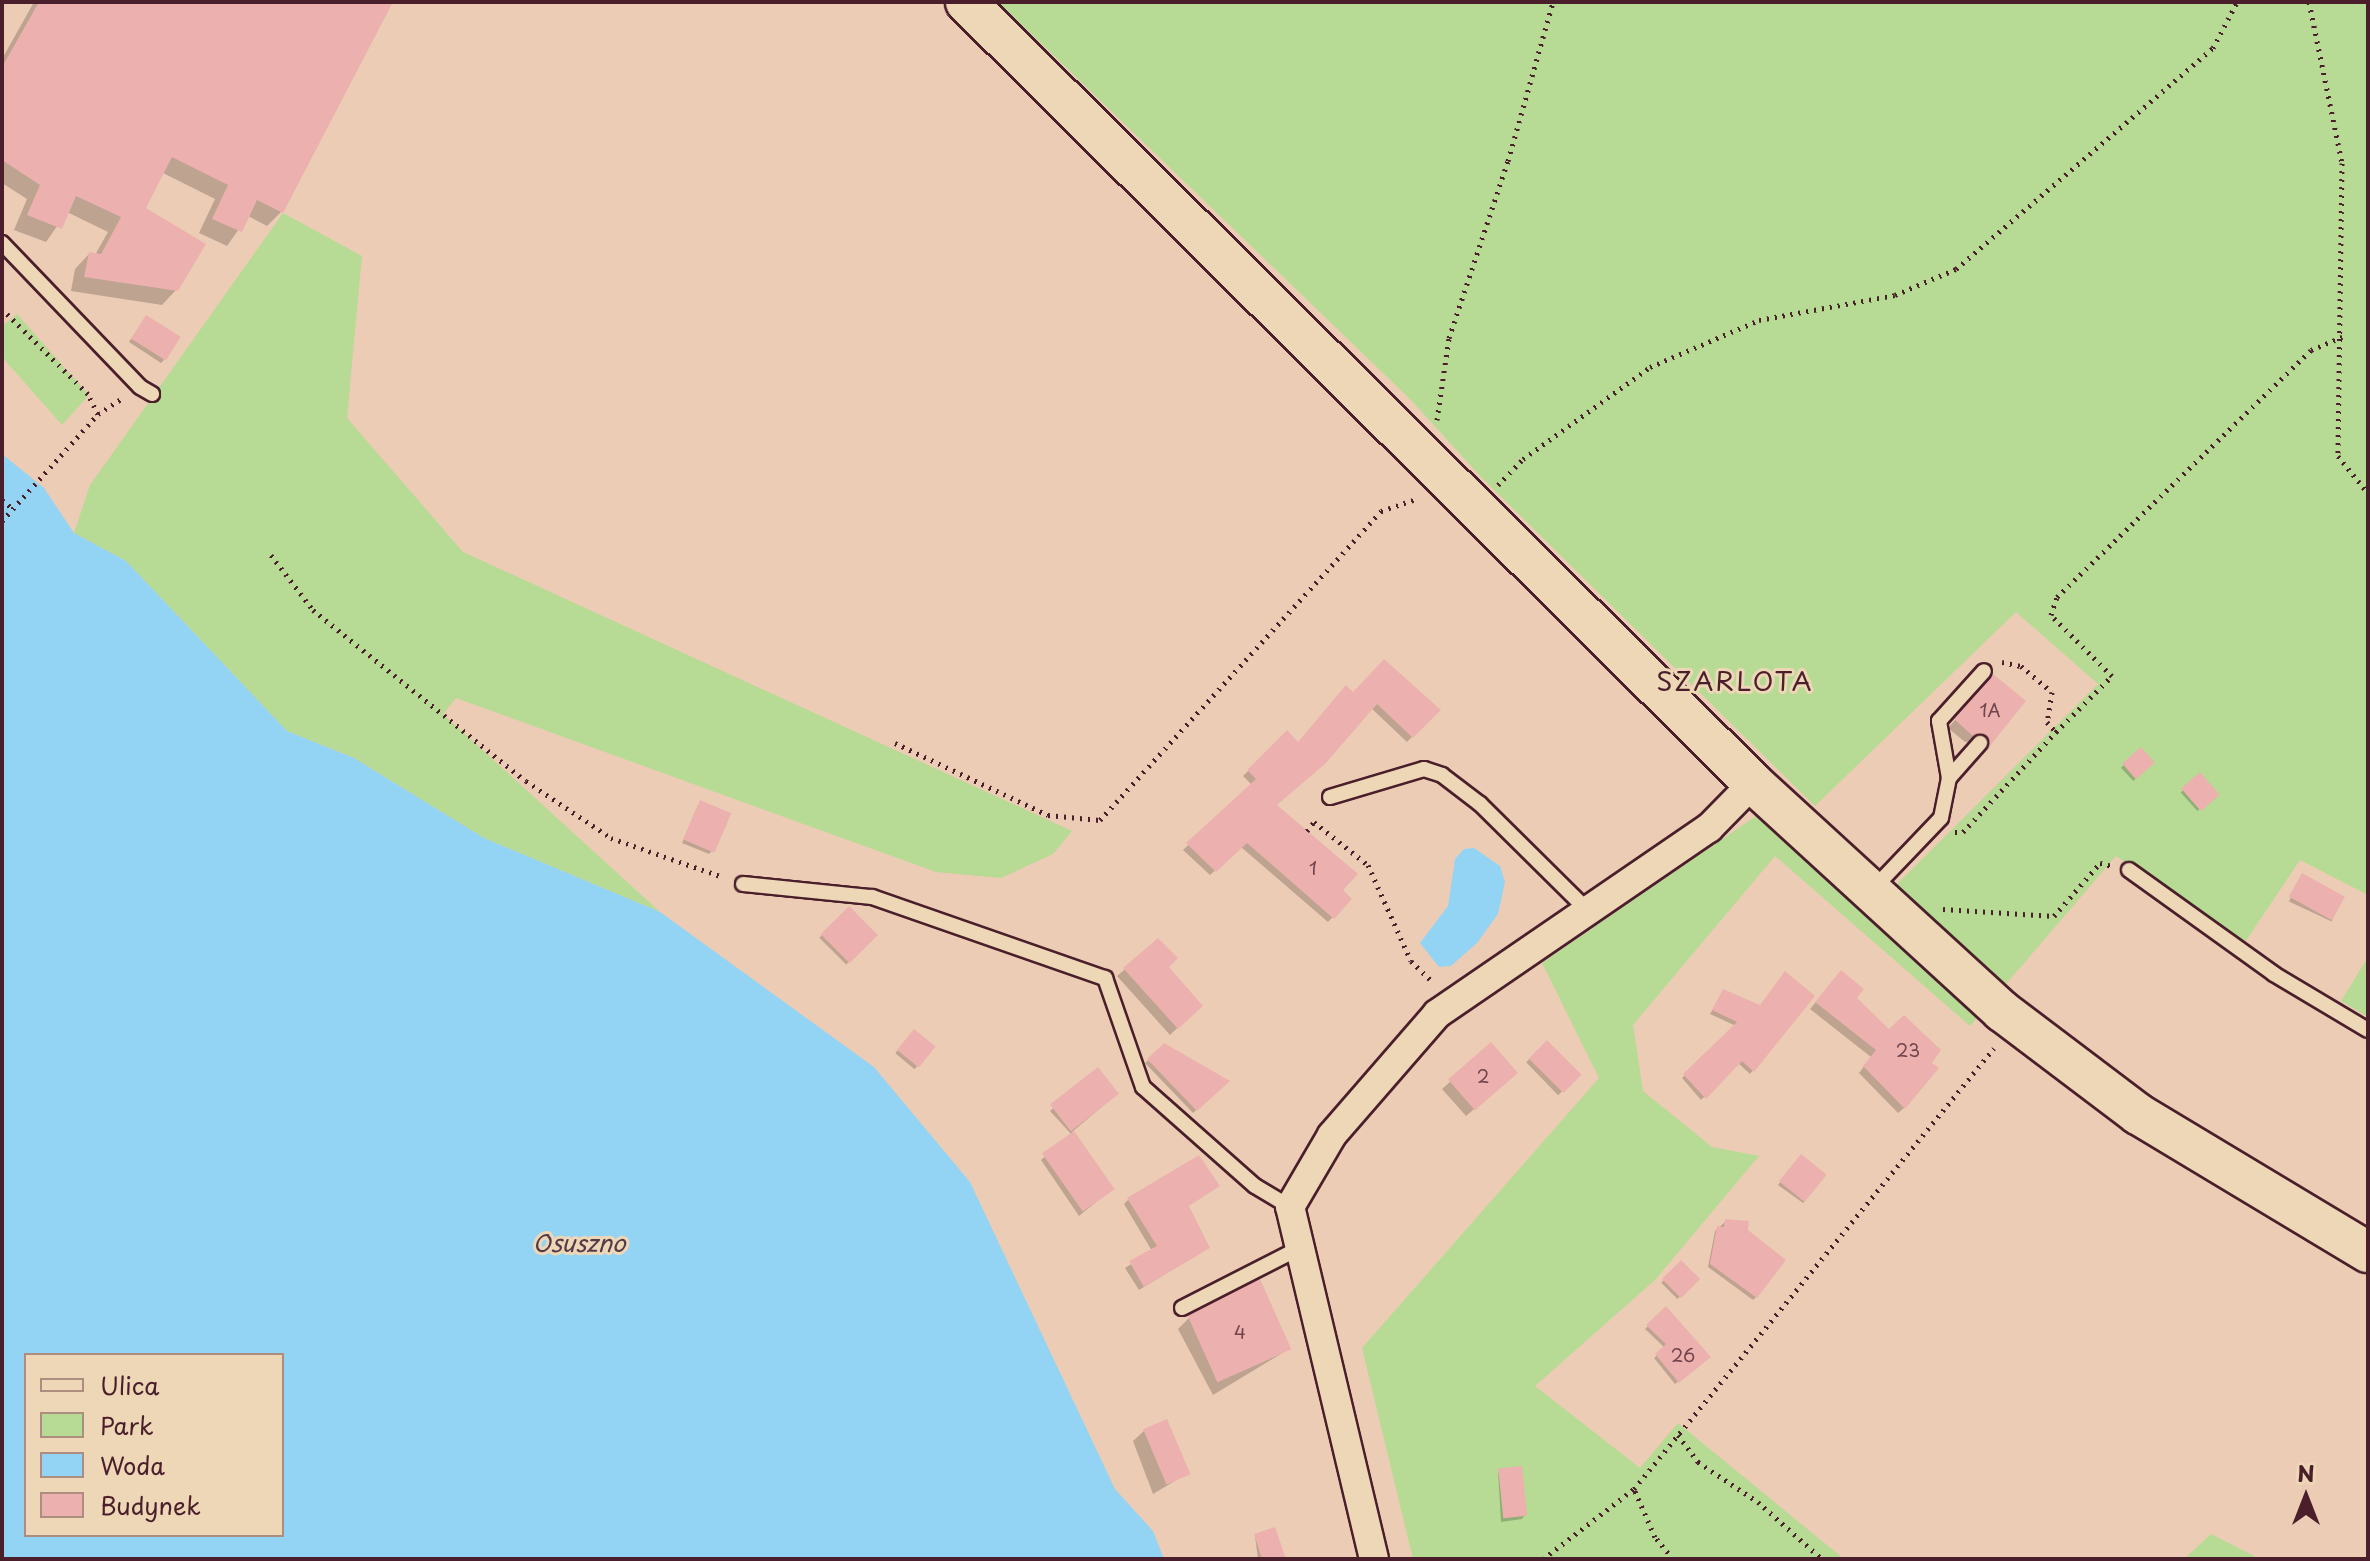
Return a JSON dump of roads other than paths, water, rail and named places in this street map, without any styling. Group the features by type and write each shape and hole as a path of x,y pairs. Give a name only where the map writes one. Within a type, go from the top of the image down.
{"street":[{"path":"966,2 1753,783 2002,1011 2138,1114 2368,1252"},
{"path":"1374,1559 1290,1207 1332,1135 1437,1014 1709,828 1753,783"}],"lane":[{"path":"2,243 152,394"},
{"path":"1878,898 1941,818 1949,778 1939,721 1984,671"},
{"path":"1949,778 1980,743"},
{"path":"1330,797 1424,769 1442,775 1480,804 1588,911"},
{"path":"2129,870 2274,974 2368,1030"},
{"path":"743,884 872,897 1105,978 1143,1087 1255,1186 1290,1207"},
{"path":"1182,1308 1300,1248"}],"water":[{"name":"Osuszno","path":"2,454 44,488 74,533 126,561 287,731 354,758 484,838 660,912 874,1067 970,1182 1115,1489 1153,1531 1164,1559 2,1559"},
{"path":"1474,848 1500,866 1505,882 1498,914 1477,943 1451,966 1439,967 1420,943 1448,906 1455,859 1464,849"}],"district":[{"name":"SZARLOTA","path":"1735,681"}]}
